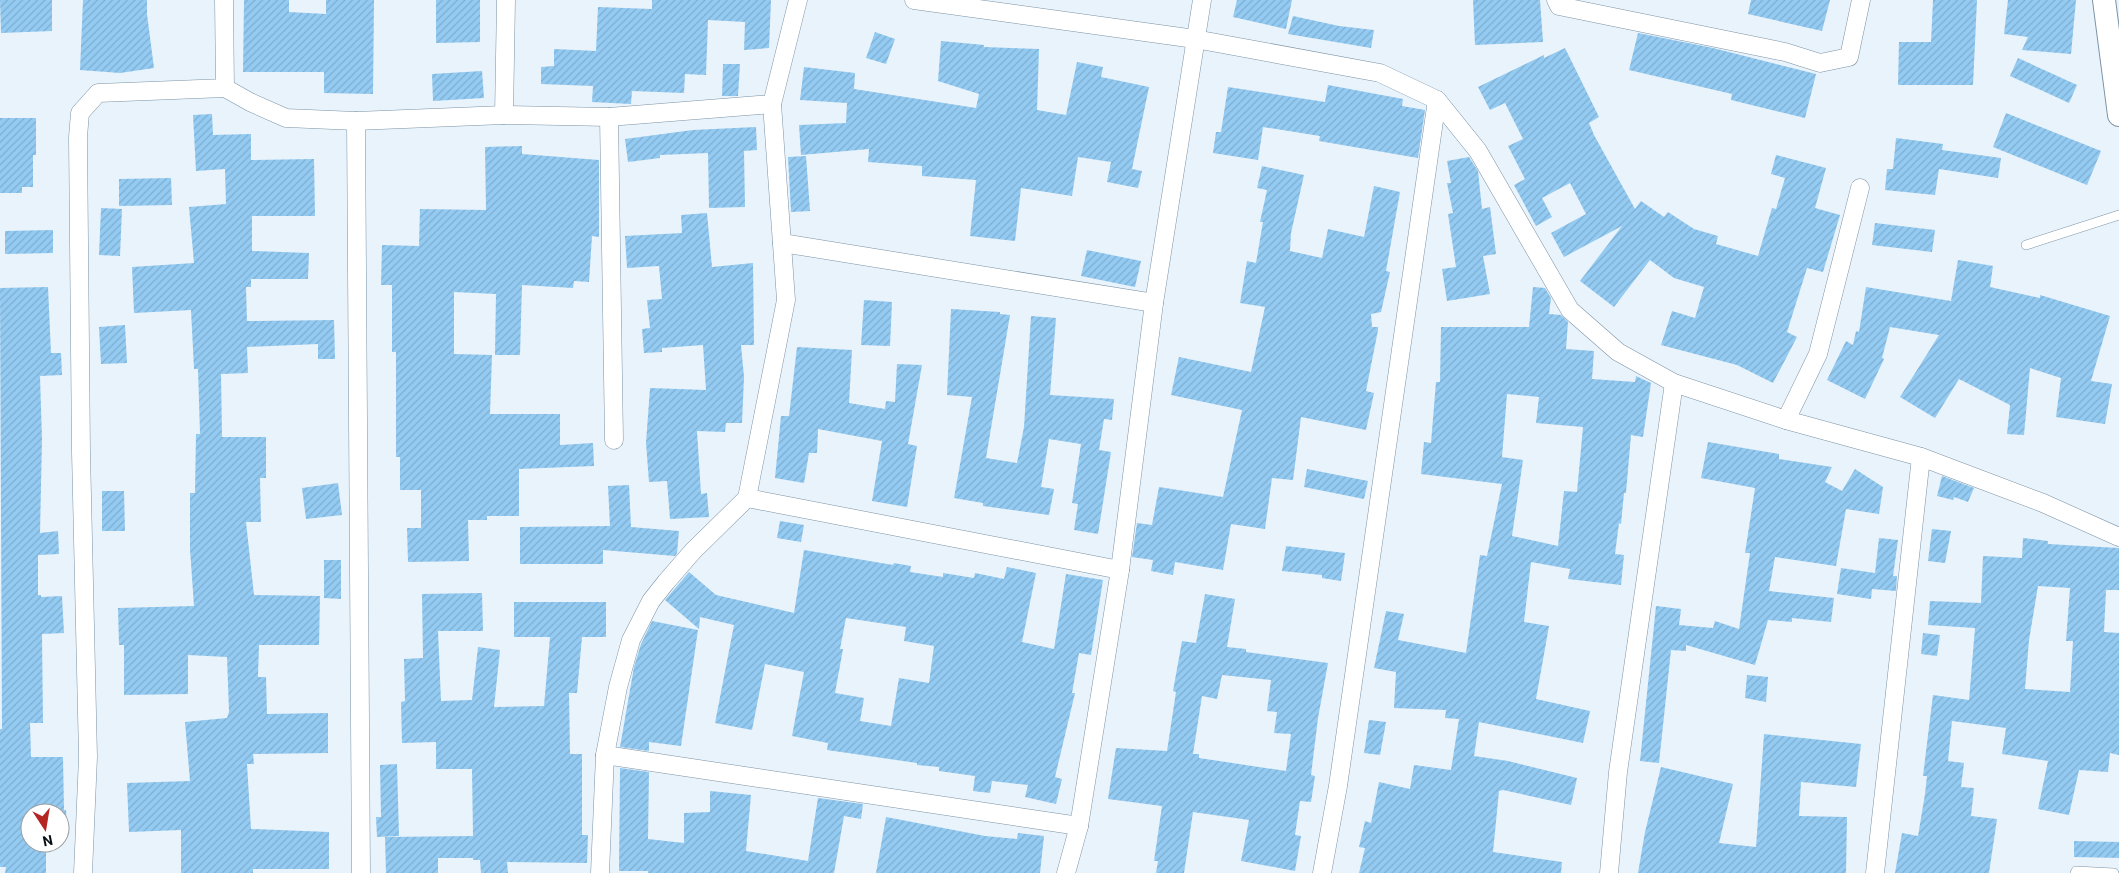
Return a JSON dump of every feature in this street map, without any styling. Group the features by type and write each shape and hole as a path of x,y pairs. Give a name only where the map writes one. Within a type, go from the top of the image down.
{"street":[{"path":"224,0 225,88"},
{"path":"504,115 506,0"},
{"path":"600,873 605,755 631,640 641,617 651,601 688,557 747,498 786,300 772,104 798,0"},
{"path":"914,0 1195,39 1380,73 1437,100 1478,151 1570,310 1618,352 1674,383 1786,420 1921,457 2043,503 2119,537"},
{"path":"1066,873 1079,826 1120,570 1154,303 1202,0"},
{"path":"1556,0 1559,6 1785,52 1820,64 1849,57 1861,0"},
{"path":"2104,0 2119,115"},
{"path":"83,873 88,757 81,452 78,137 80,113 98,93 225,88 250,102 286,118 356,121 504,115 609,117 772,104"},
{"path":"1322,873 1338,786 1437,100"},
{"path":"609,117 614,440"},
{"path":"356,121 361,873"},
{"path":"1786,420 1818,354 1860,188"},
{"path":"782,243 1154,303"},
{"path":"1609,873 1618,772 1674,383"},
{"path":"1876,873 1921,457"},
{"path":"747,498 1120,570"},
{"path":"605,755 1079,826"}],"lane":[{"path":"2026,245 2119,215"},
{"path":"2075,873 2076,871 2085,870 2114,873"}],"building":[{"path":"0,0 52,0 52,31 1,33"},
{"path":"83,0 147,0 154,68 120,73 80,70"},
{"path":"244,0 289,0 289,12 326,14 326,0 374,0 373,94 324,93 324,72 243,72"},
{"path":"436,0 480,0 480,42 436,43"},
{"path":"652,0 771,0 769,48 744,50 745,22 708,20 706,75 685,74 684,93 632,91 631,104 592,102 593,86 541,84 541,67 554,66 554,49 596,51 598,7 652,9"},
{"path":"1237,0 1292,0 1286,29 1233,17"},
{"path":"1473,0 1540,0 1543,42 1475,45"},
{"path":"1751,0 1830,0 1822,31 1748,14"},
{"path":"1933,0 1977,0 1973,85 1898,85 1899,42 1931,42"},
{"path":"2008,0 2076,0 2071,54 2022,50 2028,37 2004,34"},
{"path":"1293,16 1339,26 1374,30 1371,48 1288,34"},
{"path":"875,32 895,39 886,64 866,58"},
{"path":"1638,33 1713,48 1816,74 1805,118 1731,100 1732,94 1629,70"},
{"path":"941,41 984,45 984,47 1039,49 1037,110 1066,115 1077,62 1103,67 1101,77 1149,87 1132,169 1142,171 1138,188 1107,182 1111,162 1078,157 1072,196 1021,188 1015,241 970,236 976,180 922,176 922,166 868,162 869,149 801,155 799,125 846,123 847,103 800,100 804,67 855,73 854,89 976,108 979,94 938,81"},
{"path":"1565,48 1599,117 1589,123 1594,135 1635,209 1641,201 1664,217 1668,212 1694,229 1718,236 1716,244 1758,256 1772,208 1776,209 1785,178 1771,174 1776,155 1826,168 1815,208 1840,215 1823,272 1807,268 1787,332 1797,337 1773,383 1737,365 1661,345 1672,311 1695,318 1704,287 1674,278 1650,260 1614,307 1580,281 1622,226 1564,257 1551,233 1586,214 1570,183 1542,198 1552,217 1536,226 1514,185 1525,179 1508,146 1523,139 1505,103 1490,110 1478,87 1544,55 1544,58"},
{"path":"2018,58 2077,85 2069,103 2010,76"},
{"path":"723,64 740,64 738,96 722,96"},
{"path":"482,71 484,98 433,101 432,74"},
{"path":"1328,85 1403,99 1402,106 1425,110 1418,158 1319,141 1320,136 1263,127 1258,160 1213,153 1216,132 1221,132 1228,87 1325,102"},
{"path":"2006,113 2101,151 2087,185 1993,147"},
{"path":"212,114 213,135 251,134 251,160 314,159 315,216 252,216 252,251 309,253 308,279 251,279 251,287 246,287 247,321 334,320 335,359 318,359 318,344 247,347 248,373 221,374 222,437 266,437 266,478 260,478 261,522 246,522 254,595 320,596 319,645 259,645 258,677 266,677 267,714 328,713 328,753 253,754 254,764 247,764 251,829 329,832 329,869 253,869 253,873 181,873 181,830 129,832 127,783 190,781 185,722 227,718 229,712 227,657 188,655 188,694 124,695 124,645 119,645 118,608 194,606 190,549 190,493 195,493 196,434 200,434 198,369 194,369 191,310 134,313 132,267 194,263 189,207 226,204 225,169 196,171 193,115"},
{"path":"0,118 36,118 36,155 33,155 33,187 22,187 22,193 0,193"},
{"path":"756,127 757,150 744,151 745,207 709,208 708,153 660,155 660,158 628,162 625,139 693,130"},
{"path":"1896,138 1943,144 1942,150 2001,158 1998,178 1939,169 1935,195 1885,190 1887,169 1893,169"},
{"path":"522,146 522,154 599,160 599,237 592,236 589,282 574,281 573,288 522,285 520,355 495,355 496,294 454,292 454,354 492,355 490,414 560,414 560,445 593,443 594,466 519,469 519,516 487,516 487,520 468,520 469,561 408,562 407,528 421,528 421,490 400,490 400,457 396,457 396,352 392,352 392,285 381,285 382,245 419,246 420,209 486,210 485,147"},
{"path":"806,156 810,211 791,212 788,157"},
{"path":"1469,157 1478,171 1482,209 1490,207 1496,254 1483,256 1490,294 1447,301 1442,269 1456,267 1448,214 1453,213 1447,183 1451,183 1447,161"},
{"path":"1262,166 1304,175 1291,233 1290,251 1322,258 1328,229 1364,237 1374,186 1400,192 1386,271 1390,272 1381,312 1371,314 1372,327 1378,327 1378,330 1366,391 1374,393 1366,430 1301,417 1293,480 1272,478 1265,529 1231,524 1223,570 1175,562 1173,575 1151,571 1153,560 1132,557 1137,523 1152,525 1159,487 1223,497 1242,410 1171,395 1179,357 1251,372 1265,307 1240,303 1247,261 1256,263 1263,222 1260,222 1267,190 1257,188"},
{"path":"171,178 172,205 119,206 119,179"},
{"path":"101,208 122,209 120,256 99,255"},
{"path":"707,213 712,267 753,263 754,345 741,345 744,377 742,423 726,423 725,432 697,431 701,494 707,493 709,517 670,519 667,481 649,482 646,443 650,388 706,390 703,345 662,348 662,352 644,353 642,329 650,328 647,300 662,299 659,266 627,268 625,236 682,233 681,215"},
{"path":"1875,223 1935,230 1932,252 1872,245"},
{"path":"53,230 53,253 5,254 5,231"},
{"path":"1087,250 1141,261 1135,287 1081,276"},
{"path":"1958,260 1993,266 1990,287 2040,298 2040,295 2110,316 2091,381 2112,384 2105,424 2056,417 2061,378 2030,368 2024,435 2007,434 2010,405 1959,379 1935,418 1900,397 1939,335 1890,327 1882,358 1884,359 1865,399 1827,380 1846,341 1853,345 1856,331 1859,332 1866,287 1951,301"},
{"path":"48,287 51,353 61,353 62,375 40,376 42,439 40,533 58,531 59,554 38,555 38,595 41,595 41,597 62,596 64,633 42,634 43,723 30,723 31,757 63,757 64,803 20,803 20,853 46,853 46,873 5,873 6,867 0,867 0,729 2,729 0,288"},
{"path":"1533,287 1545,288 1551,298 1549,314 1561,315 1568,322 1566,349 1594,351 1592,379 1635,382 1636,376 1651,383 1643,437 1631,435 1626,493 1624,493 1621,524 1619,523 1615,554 1624,555 1621,585 1568,579 1570,569 1531,562 1524,622 1549,626 1536,699 1590,711 1583,743 1479,722 1474,756 1508,761 1577,778 1571,805 1503,790 1499,791 1493,852 1562,862 1561,873 1359,873 1365,848 1359,847 1365,821 1371,823 1379,782 1410,789 1414,765 1451,770 1459,719 1445,718 1446,710 1394,708 1396,672 1374,668 1386,611 1404,614 1398,640 1466,653 1480,555 1487,556 1502,484 1421,474 1424,442 1431,443 1436,382 1440,382 1441,327 1529,327","holes":["1507,394 1539,397 1536,423 1583,427 1577,492 1564,491 1558,546 1512,536 1523,460 1502,457"]},
{"path":"864,300 892,302 890,346 861,345"},
{"path":"951,309 1000,312 1000,314 1010,315 986,458 1017,463 1024,427 1031,316 1056,318 1050,395 1114,399 1112,420 1104,419 1099,450 1111,452 1098,534 1074,530 1078,504 1072,503 1081,444 1049,439 1041,487 1054,489 1049,515 983,506 983,503 954,498 972,397 947,395"},
{"path":"125,325 127,363 101,364 99,327"},
{"path":"797,347 852,350 849,403 885,409 886,401 895,402 897,364 922,365 908,444 917,446 907,507 872,501 882,441 818,429 817,453 809,453 804,483 775,478 781,416 789,416"},
{"path":"1708,442 1779,454 1779,459 1832,467 1825,482 1842,491 1855,469 1883,487 1879,514 1846,509 1836,566 1775,557 1769,591 1834,598 1831,622 1792,618 1792,622 1768,620 1755,665 1686,645 1686,651 1671,650 1659,763 1640,761 1656,606 1681,609 1679,625 1713,628 1715,621 1739,629 1750,553 1745,553 1755,488 1701,478"},
{"path":"1307,469 1368,481 1364,499 1304,487"},
{"path":"1942,476 1974,488 1968,502 1954,497 1953,500 1937,496"},
{"path":"338,483 342,515 306,519 302,488"},
{"path":"629,485 631,527 679,531 677,553 675,556 603,550 603,564 520,564 520,527 610,526 608,486"},
{"path":"102,491 124,491 125,531 102,531"},
{"path":"780,521 804,525 801,542 777,538"},
{"path":"1932,529 1951,531 1945,563 1928,561"},
{"path":"1879,538 1898,540 1893,576 1897,576 1896,591 1872,589 1871,599 1837,594 1841,568 1875,573"},
{"path":"2023,538 2048,541 2048,544 2119,548 2119,590 2106,590 2104,632 2119,633 2119,755 2110,753 2108,772 2079,770 2069,815 2038,809 2048,761 2002,754 2006,728 1952,721 1948,761 1964,763 1961,787 1974,788 1971,816 1997,819 1989,873 1895,873 1902,833 1918,836 1927,776 1923,776 1933,695 1969,700 1975,628 1928,625 1930,601 1981,603 1983,556 2022,558","holes":["2038,586 2070,588 2066,641 2073,641 2070,692 2025,689 2029,640"]},
{"path":"1286,546 1345,553 1341,581 1322,578 1322,575 1282,571"},
{"path":"804,550 893,565 894,563 911,566 910,572 943,577 943,573 974,578 975,573 1004,579 1007,567 1036,573 1022,642 1054,649 1066,574 1103,580 1091,655 1079,653 1072,693 1075,693 1055,777 1062,779 1056,804 1025,797 1028,785 992,781 990,793 973,791 975,776 939,771 939,767 917,765 917,763 827,750 828,743 792,736 804,672 765,664 752,730 715,723 734,625 700,617 699,629 665,600 689,572 716,595 794,613","holes":["846,618 906,627 904,641 934,646 929,683 899,678 891,726 860,721 864,698 835,693 843,649 840,649"]},
{"path":"324,560 341,560 341,599 324,598"},
{"path":"482,593 483,631 438,631 441,701 472,700 478,647 500,650 494,707 544,706 550,637 514,637 514,602 606,602 606,637 582,637 577,693 569,693 570,754 582,754 582,835 588,835 587,863 507,862 508,873 481,873 480,860 473,860 473,858 438,858 438,873 386,873 385,837 473,836 472,769 436,769 436,742 402,743 401,702 405,701 404,659 423,658 422,594"},
{"path":"1205,594 1235,599 1227,647 1246,649 1246,652 1328,663 1318,718 1311,775 1315,776 1311,802 1300,801 1295,835 1301,836 1295,871 1241,861 1249,820 1193,812 1184,873 1156,873 1158,861 1154,861 1162,806 1108,799 1116,748 1167,751 1176,692 1173,691 1182,641 1196,643","holes":["1222,675 1271,680 1267,711 1277,712 1274,733 1291,734 1286,771 1199,758 1199,754 1193,754 1202,696 1217,699"]},
{"path":"652,621 698,630 681,746 649,742 649,751 620,747 634,667 641,644"},
{"path":"1923,633 1940,635 1937,656 1921,654"},
{"path":"1747,675 1768,677 1766,702 1745,698"},
{"path":"1369,720 1386,722 1380,755 1364,753"},
{"path":"1764,734 1861,744 1856,787 1801,782 1799,816 1847,817 1846,873 1638,873 1645,832 1661,767 1733,784 1719,843 1756,847"},
{"path":"397,764 399,836 377,837 376,817 381,817 380,765"},
{"path":"620,768 649,772 648,839 684,843 684,813 710,812 710,791 751,795 746,851 808,861 818,798 863,804 861,819 844,816 834,873 648,873 648,871 619,871"},
{"path":"886,817 985,836 1017,839 1018,833 1044,836 1040,873 876,873"},
{"path":"2074,841 2119,842 2119,858 2074,857"}]}
